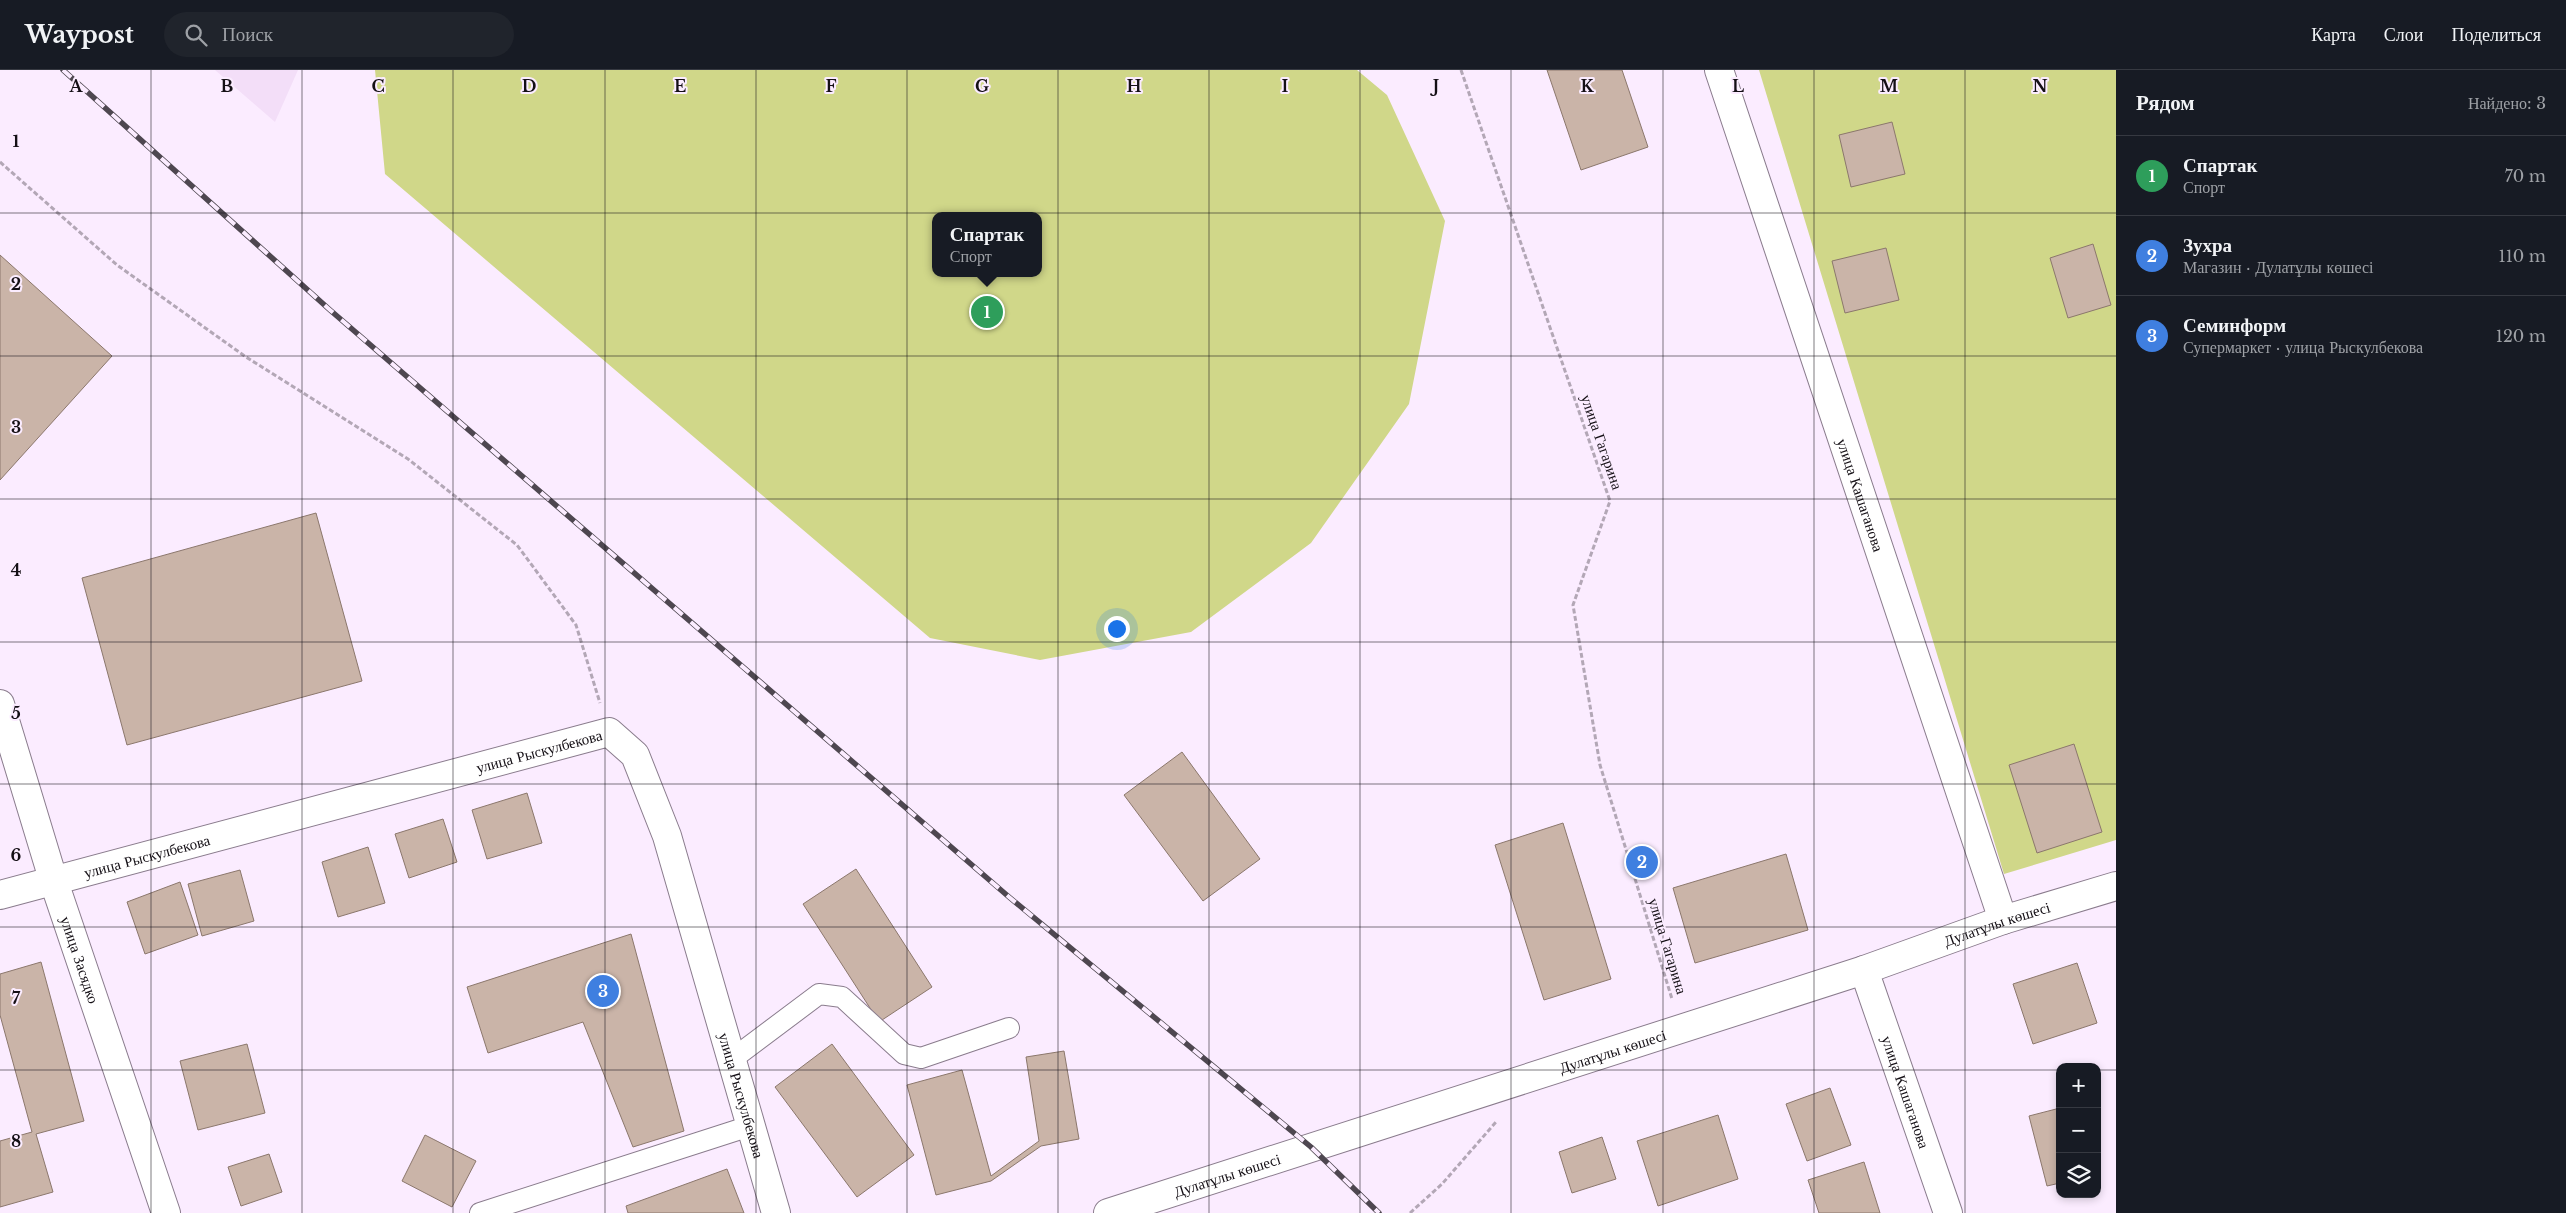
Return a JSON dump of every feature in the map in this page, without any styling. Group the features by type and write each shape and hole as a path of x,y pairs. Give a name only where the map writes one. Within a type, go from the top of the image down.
{"street":[{"name":"улица Кашаганова","path":"1718,70 2003,920"},
{"name":"улица Засядко","path":"0,704 53,879 166,1213"},
{"name":"улица Рыскулбекова","path":"0,895 53,879 609,732 635,755 667,836 776,1213"},
{"name":"Дулатұлы көшесі","path":"1108,1213 1864,970 2003,920 2116,886"},
{"name":"улица Кашаганова","path":"1864,970 1948,1213"}],"lane":[{"path":"731,1060 819,994 842,997 904,1054 921,1058 1009,1028"},
{"path":"480,1213 750,1126"}],"path":[{"name":"улица Гагарина","path":"1461,70 1610,501 1573,604 1600,765 1681,1029"},
{"path":"0,162 117,265 246,357 408,460 517,545 576,625 609,732"},
{"path":"1410,1213 1442,1184 1500,1116"}],"shaded area":[{"path":"215,70 298,70 275,122"}],"green space":[{"path":"375,70 1357,70 1387,95 1445,221 1409,404 1311,543 1191,632 1040,660 930,638 385,174"},
{"path":"1759,70 2116,70 2116,840 2004,874"}],"building":[{"path":"1547,70 1622,70 1648,147 1581,170"},
{"path":"1892,122 1905,174 1851,187 1839,135"},
{"path":"2093,244 2111,305 2068,318 2050,258"},
{"path":"1886,248 1899,300 1845,313 1832,261"},
{"path":"0,255 112,356 0,480"},
{"path":"316,513 362,681 127,745 82,578"},
{"path":"2074,744 2102,832 2037,853 2009,765"},
{"path":"1182,752 1260,859 1203,901 1124,795"},
{"path":"527,793 542,843 487,859 472,810"},
{"path":"443,819 457,862 409,878 395,834"},
{"path":"1563,823 1611,979 1544,1000 1495,845"},
{"path":"368,847 385,903 338,917 322,862"},
{"path":"1786,854 1808,930 1695,963 1673,888"},
{"path":"856,869 932,987 879,1022 803,904"},
{"path":"240,870 254,921 202,936 188,884"},
{"path":"180,882 198,935 145,954 127,902"},
{"path":"631,934 684,1131 633,1147 583,1022 488,1053 467,987"},
{"path":"41,962 84,1121 36,1134 53,1192 0,1207 0,1141 32,1132 0,1015 0,974"},
{"path":"2077,963 2097,1023 2033,1044 2013,984"},
{"path":"247,1044 265,1113 198,1130 180,1061"},
{"path":"832,1044 914,1155 857,1197 775,1087"},
{"path":"1064,1051 1079,1139 1041,1146 991,1181 936,1195 907,1085 962,1070 991,1176 1039,1141 1026,1057"},
{"path":"1830,1088 1851,1145 1807,1161 1786,1104"},
{"path":"2056,1109 2056,1184 2047,1186 2029,1116"},
{"path":"1718,1115 1738,1179 1658,1206 1637,1141"},
{"path":"425,1135 476,1161 452,1207 402,1181"},
{"path":"1602,1137 1616,1179 1572,1193 1559,1152"},
{"path":"269,1154 282,1192 241,1206 228,1167"},
{"path":"1864,1162 1880,1213 1819,1213 1808,1180"},
{"path":"727,1169 744,1213 628,1213 626,1206"}],"railway":[{"path":"63,70 330,310 1009,897 1311,1147 1379,1213"}],"place":[{"name":"Спартак","path":"987,312"},
{"name":"Зухра","path":"1642,862"},
{"name":"Семинформ","path":"603,991"}]}
